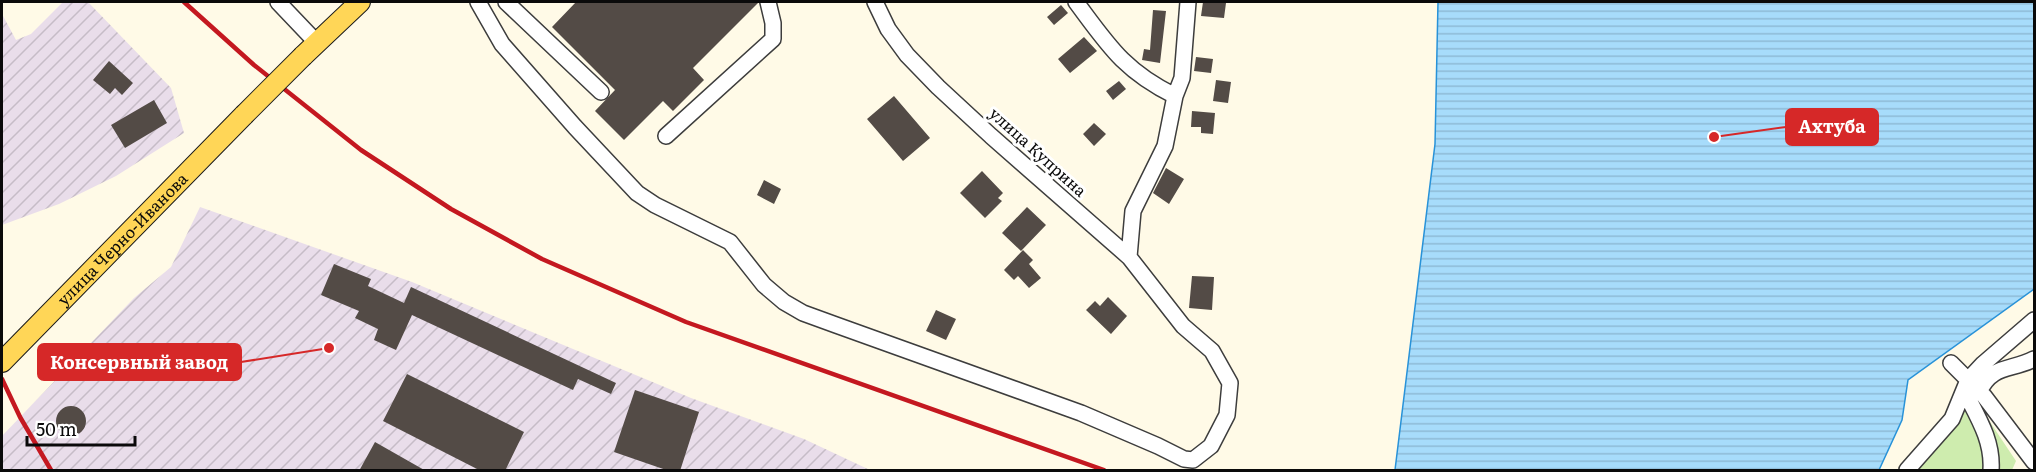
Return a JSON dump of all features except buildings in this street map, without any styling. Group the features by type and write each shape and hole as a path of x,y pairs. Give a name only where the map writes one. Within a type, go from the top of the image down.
{"main road":[{"path":"310,49 360,2"},
{"name":"улица Черно-Иванова","path":"2,362 310,49"}],"street":[{"path":"278,2 310,49"},
{"name":"улица Куприна","path":"478,2 502,44 575,128 638,193 655,205 730,242 764,285 784,302 803,313 1060,405 1184,459 1192,460 1211,446 1227,415 1230,383 1212,351 1183,326 1129,257 938,87 907,55 888,29 875,2"},
{"path":"506,2 601,92"},
{"path":"666,136 772,39 773,23 768,2"},
{"path":"1076,2 1113,51 1129,68 1151,84 1174,96"},
{"path":"1129,257 1133,211 1165,146 1174,96 1182,78 1188,2"},
{"path":"1907,471 1952,419 1966,385 1983,364 2034,320"},
{"path":"1979,392 1990,375 2034,359"},
{"path":"1951,363 1966,385 1987,436 1992,455 1991,471"},
{"path":"1966,385 1979,392 2034,462"}],"shaded area":[{"path":"63,2 88,2 171,88 184,133 116,176 59,204 2,225 2,14 16,40 31,34"},
{"path":"200,207 412,282 691,398 804,439 870,470 2,470 2,436 134,298 171,267"}],"green space":[{"path":"1972,395 2016,461 2012,470 1917,470 1955,424"}],"water":[{"path":"1438,2 2034,2 2034,289 1908,380 1902,420 1879,470 1395,470 1435,144"}],"railway":[{"path":"184,2 254,65 361,150 451,209 542,259 686,322 1104,470"},
{"path":"2,379 20,417 51,470"}],"place":[{"name":"Ахтуба","path":"1714,137"},
{"name":"Консервный завод","path":"329,348"}]}
